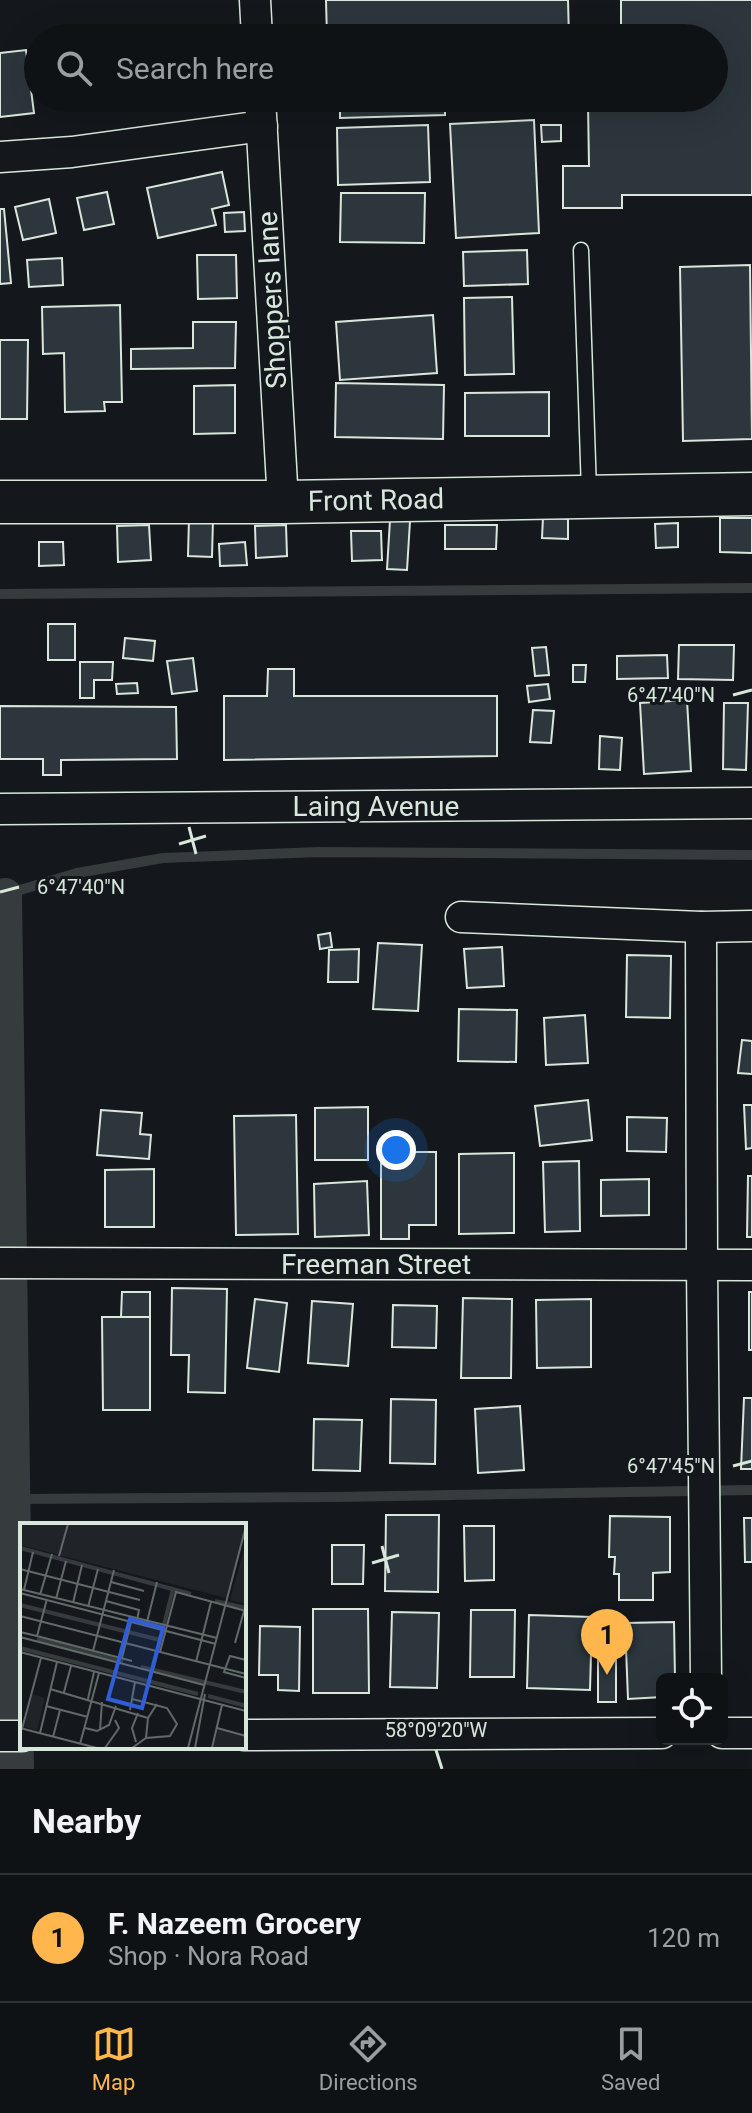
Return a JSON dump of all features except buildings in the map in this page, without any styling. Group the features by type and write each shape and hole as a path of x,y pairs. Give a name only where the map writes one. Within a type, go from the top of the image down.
{"street":[{"path":"255,0 256,24"},
{"path":"0,157 72,152 261,112"},
{"name":"Shoppers lane","path":"261,112 283,502"},
{"name":"Front Road","path":"0,502 283,502 752,494"},
{"name":"Laing Avenue","path":"0,809 752,803"},
{"path":"461,917 701,927 752,926"},
{"path":"701,927 706,1673"},
{"name":"Freeman Street","path":"0,1263 752,1265"},
{"path":"246,1735 656,1733"},
{"path":"728,1733 752,1733"}],"lane":[{"path":"581,250 589,497"}],"waterway":[{"path":"0,594 752,588"},
{"path":"0,896 77,873 163,858 319,852 752,855"},
{"path":"5,895 17,1769"},
{"path":"13,1499 752,1490"}],"place":[{"name":"F. Nazeem Grocery","path":"607,1675"}]}
